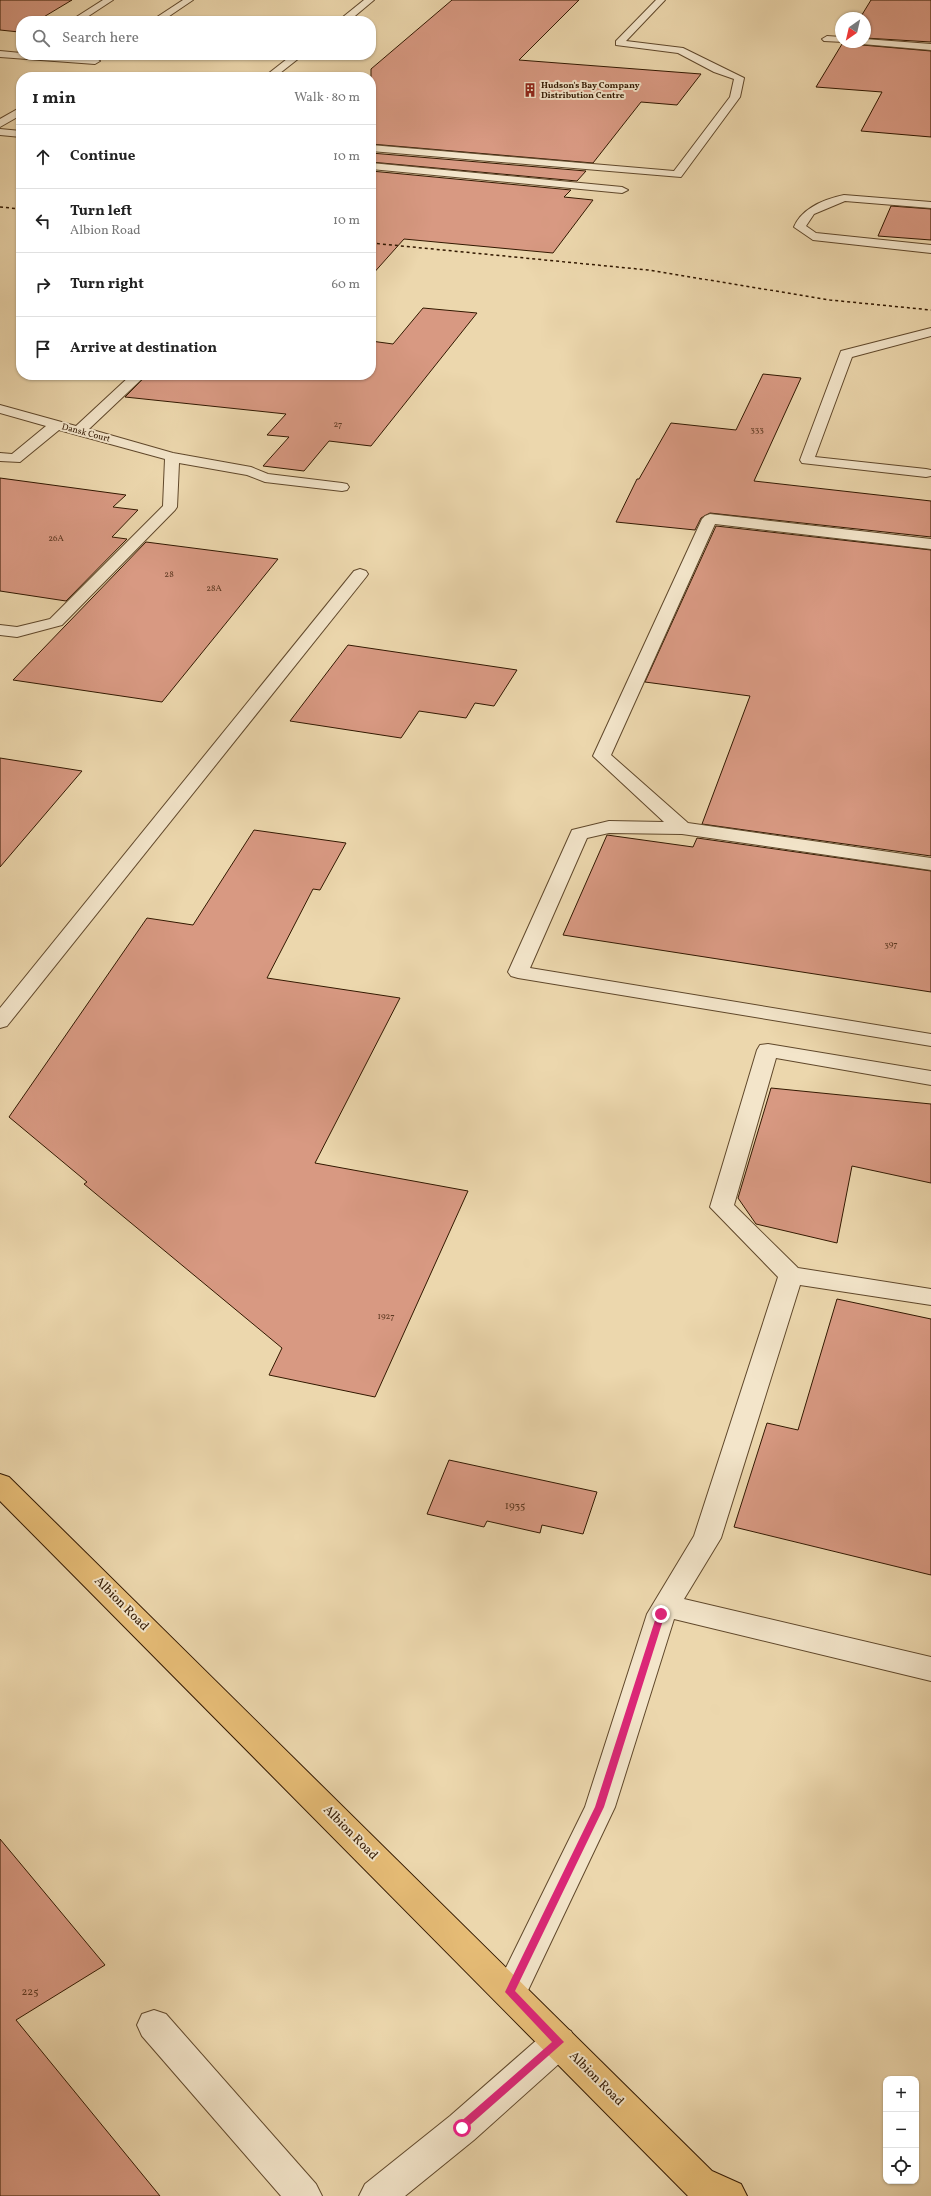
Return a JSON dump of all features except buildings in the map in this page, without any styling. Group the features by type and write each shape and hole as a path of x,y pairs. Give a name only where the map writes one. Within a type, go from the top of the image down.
{"main road":[{"name":"Albion Road","path":"0,1484 559,2042 712,2192"}],"street":[{"path":"83,16 109,0"},
{"path":"164,16 189,0"},
{"path":"349,16 370,0"},
{"path":"376,148 677,175 735,97 739,78 717,70 680,50 620,43 661,0"},
{"path":"827,39 835,40"},
{"path":"871,42 931,47"},
{"path":"0,54 16,55"},
{"path":"81,60 95,61"},
{"path":"276,72 291,60"},
{"path":"83,69 95,61"},
{"path":"0,124 16,114"},
{"path":"0,132 16,134"},
{"path":"376,166 622,190"},
{"path":"931,205 844,198 810,212 803,219 800,227 813,236 931,249"},
{"path":"926,474 807,460 846,354 931,332"},
{"path":"79,431 134,380"},
{"name":"Dansk Court","path":"0,409 172,457 251,471 265,478 342,486"},
{"path":"7,423 20,415"},
{"path":"0,472 56,425"},
{"path":"0,457 15,459"},
{"path":"0,630 17,632 56,622 72,606 170,507 172,457"},
{"path":"682,828 602,756 710,518 931,544"},
{"path":"0,1022 360,574"},
{"path":"931,864 682,828 609,827 579,834 518,972 931,1040"},
{"path":"931,1078 768,1050 722,1207 791,1275 931,1297"},
{"path":"510,1992 600,1807 661,1614 707,1538 791,1275"},
{"path":"666,1606 931,1669"},
{"path":"154,2025 304,2196"},
{"path":"377,2196 462,2128 559,2042"}],"railway":[{"path":"0,207 16,209"},
{"path":"376,243 648,270 830,300 931,310"}],"place":[{"name":"Hudson's Bay Company Distribution Centre","path":"530,90"}],"route":[{"path":"462,2128 559,2042 510,1992 600,1807 661,1614"}]}
